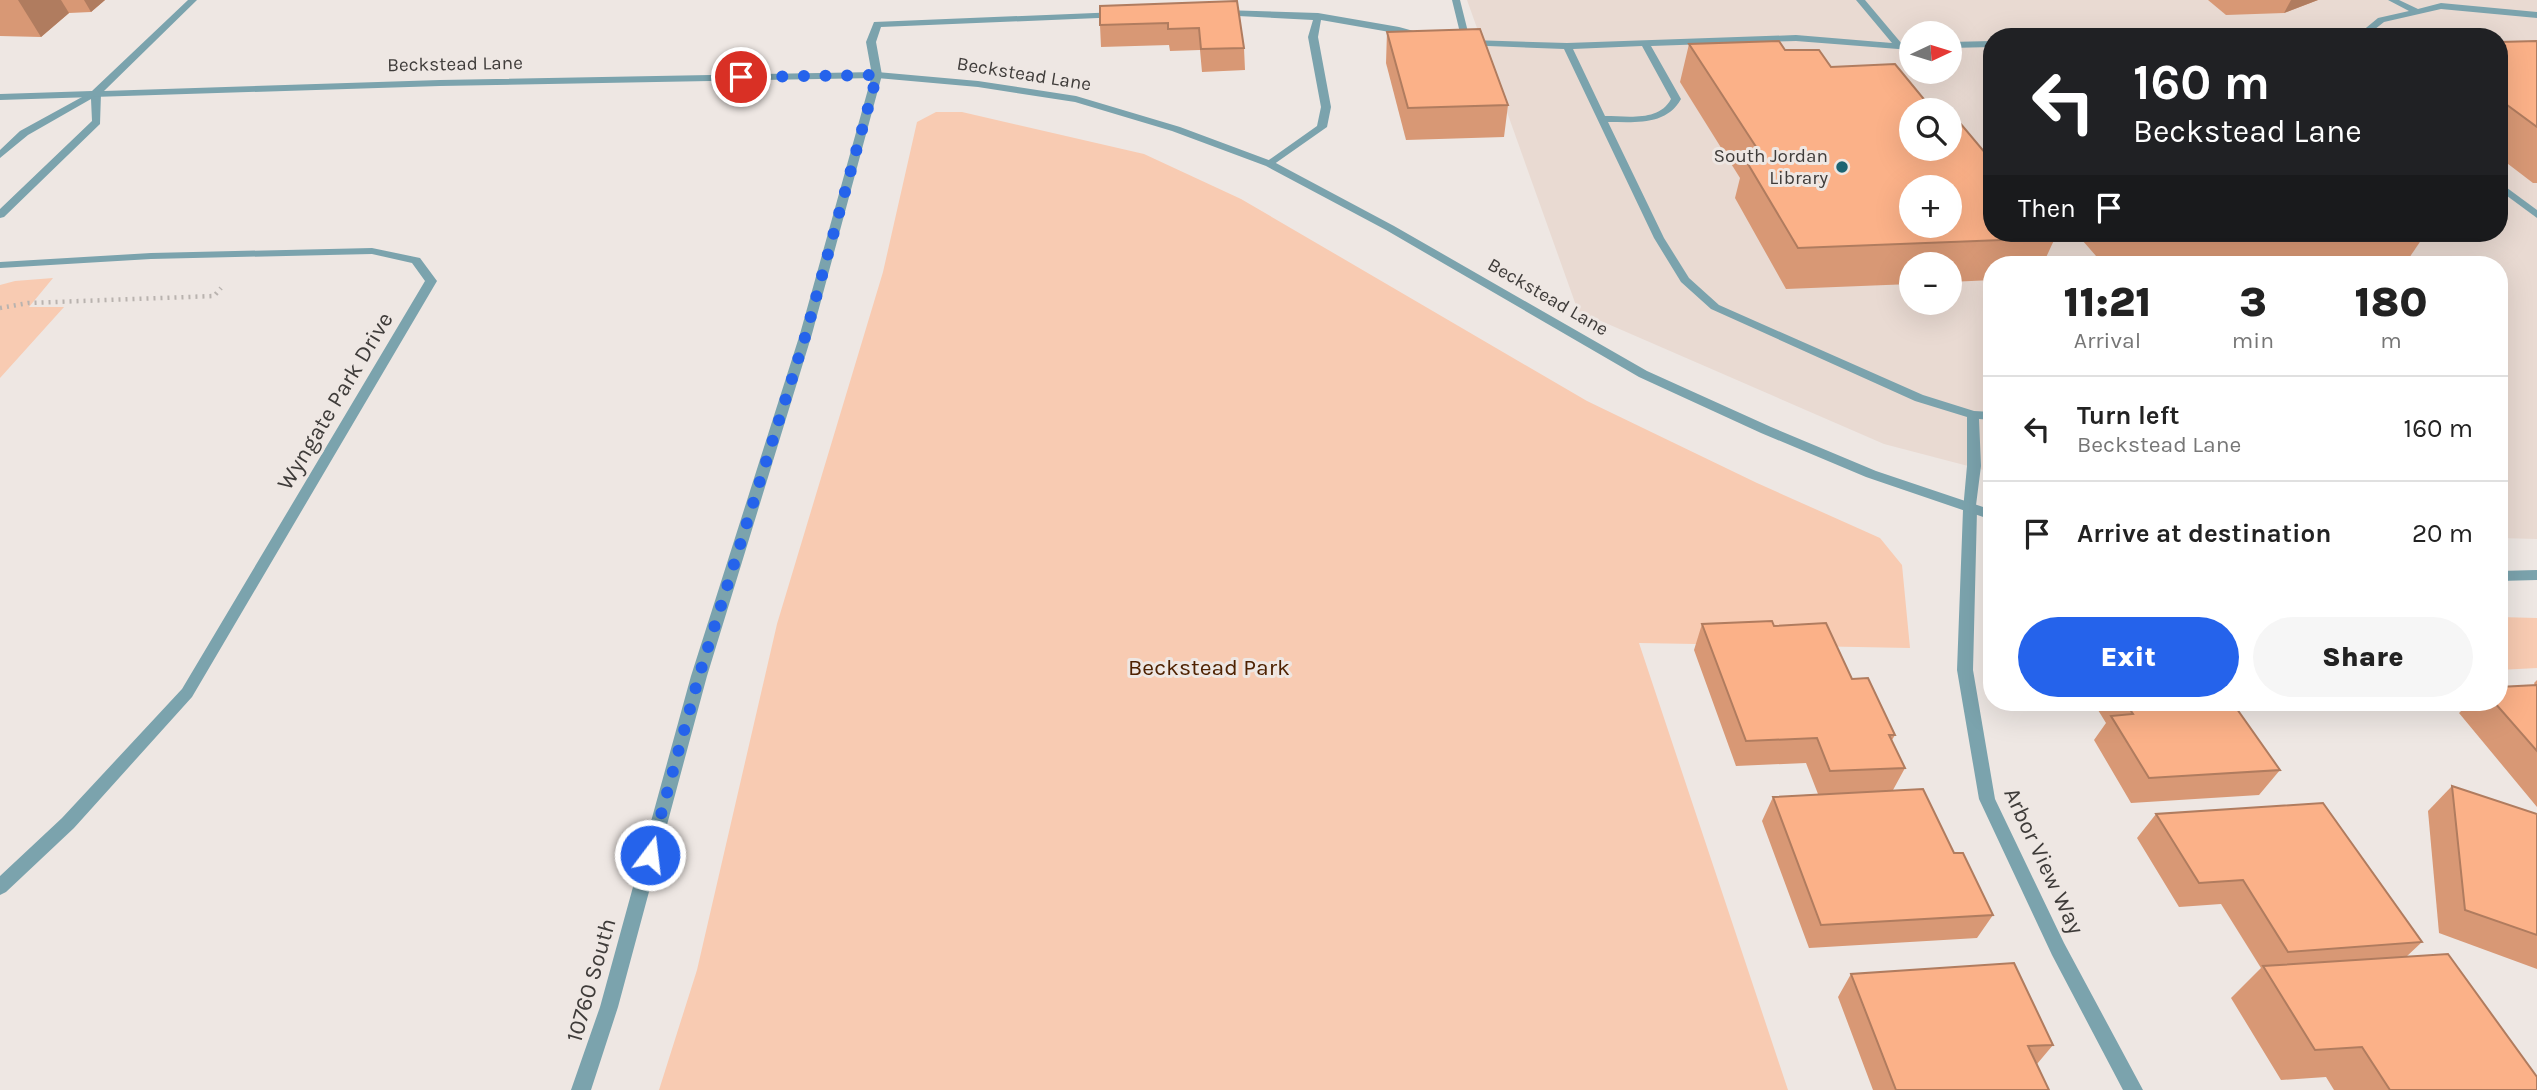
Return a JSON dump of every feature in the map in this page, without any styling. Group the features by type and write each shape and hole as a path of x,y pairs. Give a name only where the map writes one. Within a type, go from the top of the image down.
{"street":[{"path":"0,155 24,134 96,93 193,0"},
{"path":"1456,0 1466,43"},
{"path":"1860,0 1899,40"},
{"path":"2392,0 2416,11"},
{"path":"2371,28 2381,20 2441,6 2473,4 2537,15"},
{"path":"1206,13 1274,11 1350,20 1429,36"},
{"path":"877,75 870,42 877,24 1130,15"},
{"path":"1270,164 1322,127 1326,107 1312,37 1318,16"},
{"path":"1454,41 1567,46 1796,38 1899,46"},
{"path":"1602,119 1652,117 1666,114 1674,108 1676,99 1645,43"},
{"path":"1962,45 1983,44"},
{"path":"1567,46 1659,238 1685,280 1715,307 1919,398 1973,415 1983,416"},
{"name":"Beckstead Lane","path":"0,97 440,83 877,75 978,84 1076,99 1177,129 1270,164 1390,228 1643,374 1871,474 1983,513"},
{"name":"10760 South","path":"581,1090 609,1007 699,676 806,334 877,75"},
{"path":"0,215 97,122 96,93"},
{"path":"2508,192 2537,215"},
{"name":"Wyngate Park Drive","path":"0,265 150,256 372,251 416,260 431,281 187,692 68,823 0,887"},
{"name":"Arbor View Way","path":"1973,415 1974,466 1970,509 1965,670 1987,799 2058,949 2133,1090"},
{"path":"2508,576 2537,575"}],"shaded area":[{"path":"1467,0 2537,0 2537,539 2508,538 2508,256 1983,256 1983,470 1884,444 1578,311"}],"green space":[{"name":"Beckstead Park","path":"936,112 962,112 1144,154 1241,199 1587,401 1757,483 1880,538 1902,565 1910,648 1639,643 1788,1090 659,1090 697,970 777,624 883,272 917,122"},
{"path":"53,278 29,307 64,307 0,378 0,285"},
{"path":"2508,617 2537,618 2537,668 2508,670"}],"building":[{"path":"1237,1 1244,48 1201,49 1199,28 1168,29 1168,23 1100,25 1100,6"},
{"path":"1480,29 1508,105 1408,108 1387,32"},
{"path":"1779,41 1785,50 1819,50 1831,67 1895,64 1899,69 1899,84 1911,84 1923,98 1899,98 1899,161 1962,161 1962,125 1983,150 1983,241 1798,248 1745,159 1762,156 1689,44"},
{"path":"2537,41 2537,127 2508,106 2508,42"},
{"path":"1772,621 1774,626 1826,623 1852,679 1868,678 1895,735 1889,735 1905,768 1830,771 1817,738 1746,741 1702,624"},
{"path":"2537,685 2537,751 2502,711 2508,711 2508,687"},
{"path":"2131,711 2238,711 2280,770 2149,778 2111,716 2133,714"},
{"path":"2452,786 2537,814 2537,935 2465,910"},
{"path":"1923,789 1954,853 1963,853 1993,915 1821,925 1773,797"},
{"path":"2323,803 2422,942 2288,952 2243,880 2199,883 2156,814"},
{"path":"2448,954 2537,1077 2537,1090 2390,1090 2362,1047 2315,1050 2263,966"},
{"path":"2014,963 2053,1045 2028,1046 2049,1090 1896,1090 1851,974"}],"place":[{"name":"South Jordan Library","path":"1842,167"}],"route":[{"path":"650,855 699,676 806,334 877,75 741,77"}]}
